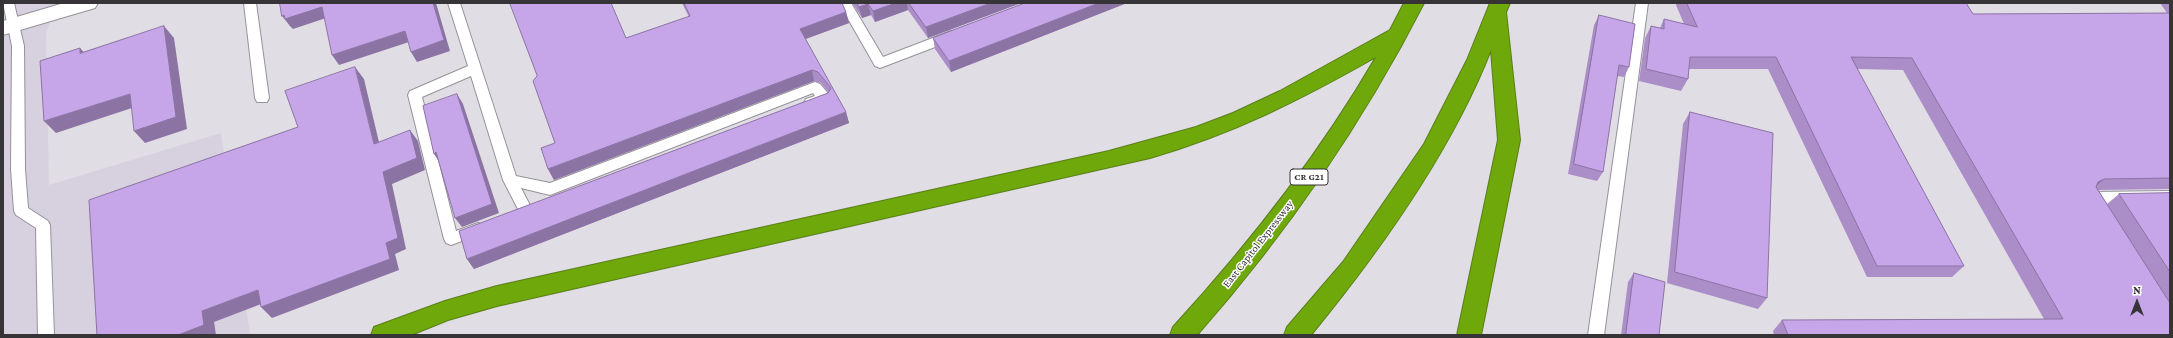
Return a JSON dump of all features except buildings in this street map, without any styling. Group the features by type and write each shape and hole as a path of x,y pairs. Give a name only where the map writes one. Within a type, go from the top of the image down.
{"highway":[{"name":"East Capitol Expressway","path":"1182,335 1214,300 1274,225 1326,153 1368,88 1399,34 1414,3"},
{"path":"1296,335 1352,269 1432,149 1477,60 1499,7"},
{"path":"1469,335 1508,140 1499,7"},
{"path":"383,335 445,311 497,296 1109,160 1164,146 1218,127 1262,109 1309,85 1399,34"}],"street":[{"path":"7,27 88,3"}],"lane":[{"path":"8,3 7,27 18,46 18,169 21,211 44,225 46,335"},
{"path":"250,3 262,98"},
{"path":"454,3 510,180 526,211"},
{"path":"844,3 880,63 966,30"},
{"path":"1596,335 1642,3"},
{"path":"474,69 415,95 452,239 489,225"},
{"path":"511,216 543,204 587,181 815,87 825,98 795,109"},
{"path":"510,180 550,189 587,181 773,118"},
{"path":"2104,218 2092,198 2170,197"}],"shaded area":[{"path":"3,3 57,3 46,33 49,185 221,133 250,335 3,335"}]}
